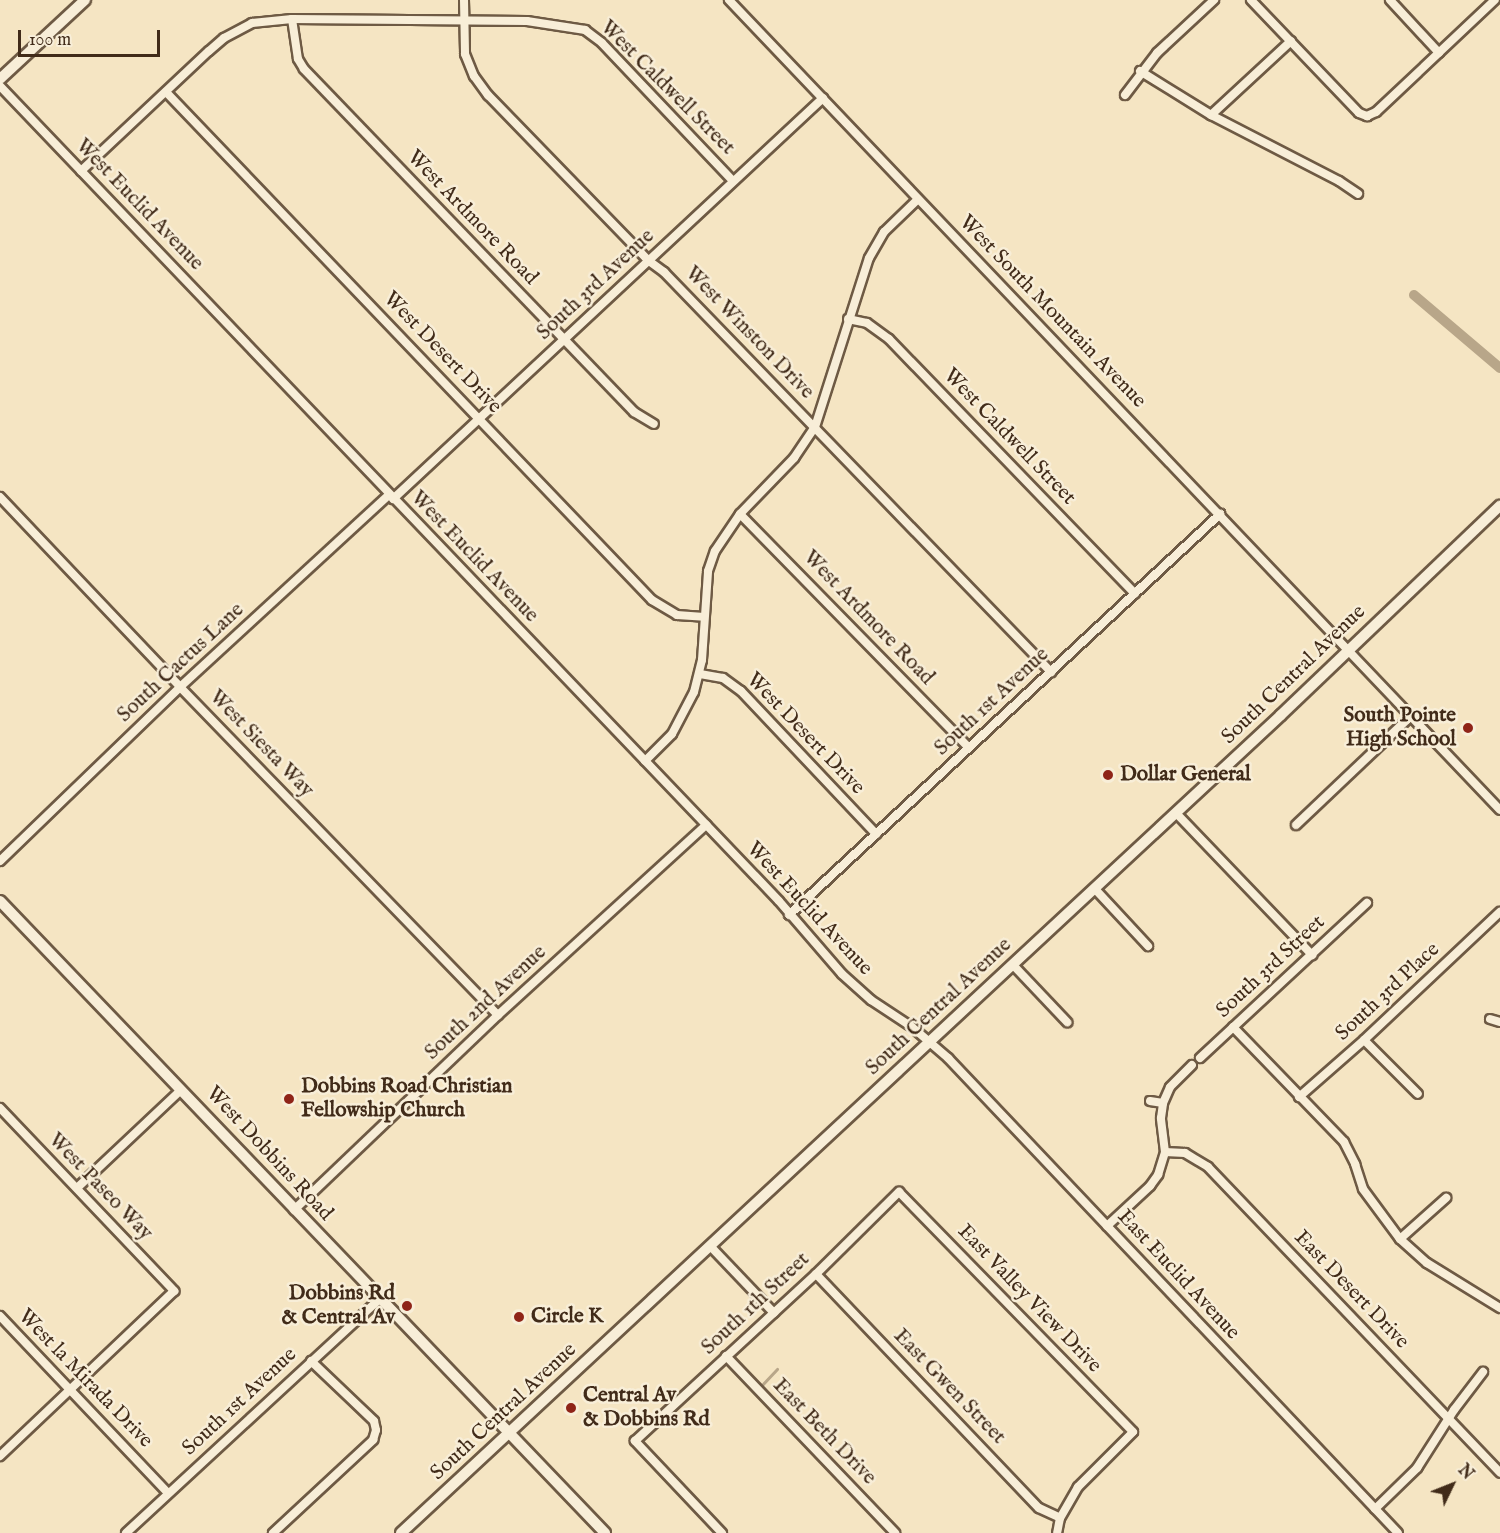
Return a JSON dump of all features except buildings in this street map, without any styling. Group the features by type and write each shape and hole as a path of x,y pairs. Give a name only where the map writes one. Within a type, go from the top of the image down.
{"main road":[{"path":"0,79 85,0"},
{"name":"South Central Avenue","path":"401,1533 1095,889 1500,506"},
{"name":"West Dobbins Road","path":"0,901 605,1533"}],"street":[{"name":"West Winston Drive","path":"464,0 465,54 481,86 1051,672"},
{"name":"West South Mountain Avenue","path":"729,0 1500,810"},
{"path":"1125,95 1140,71 1214,0"},
{"path":"1251,0 1359,113 1367,116 1376,112 1495,0"},
{"path":"1390,0 1439,52"},
{"name":"West Caldwell Street","path":"81,171 209,51 252,23 292,19 527,21 585,30 602,43 733,181"},
{"name":"West Ardmore Road","path":"292,19 298,59 304,69 634,412 654,424"},
{"path":"1211,114 1291,41"},
{"path":"1140,71 1211,114 1340,181 1358,194"},
{"name":"West Euclid Avenue","path":"0,86 779,900 789,915 862,992 930,1042"},
{"name":"West Desert Drive","path":"166,92 652,600 677,615 704,617"},
{"name":"South 3rd Avenue","path":"391,497 823,98"},
{"path":"645,761 677,726 689,704 700,674 708,571 715,551 740,514 794,458 815,427 861,276 876,243 918,199"},
{"name":"West Caldwell Street","path":"848,319 867,323 889,339 1135,594"},
{"name":"West Siesta Way","path":"0,497 180,687 498,1015"},
{"name":"South Cactus Lane","path":"0,861 180,687 391,497"},
{"name":"West Ardmore Road","path":"740,514 969,748"},
{"name":"South 1st Avenue","path":"789,915 1220,514"},
{"name":"West Desert Drive","path":"700,674 723,678 741,691 876,834"},
{"path":"1296,825 1411,716"},
{"path":"1176,813 1312,955"},
{"name":"South 2nd Avenue","path":"294,1210 498,1015 706,825"},
{"path":"1095,889 1148,946"},
{"name":"South 3rd Street","path":"1200,1058 1367,903"},
{"name":"South 3rd Place","path":"1299,1097 1364,1040 1500,912"},
{"path":"1013,965 1067,1022"},
{"path":"1490,1019 1500,1023"},
{"path":"1233,1027 1344,1142 1355,1164 1363,1190 1400,1239 1427,1263 1500,1308"},
{"path":"1364,1040 1418,1094"},
{"name":"East Euclid Avenue","path":"930,1042 1398,1533"},
{"path":"1107,1226 1150,1186 1158,1175 1165,1152 1161,1119 1163,1103 1170,1087 1192,1065"},
{"path":"77,1188 181,1090"},
{"path":"1150,1101 1163,1103"},
{"name":"West Paseo Way","path":"0,1108 174,1291 70,1390"},
{"name":"East Desert Drive","path":"1165,1152 1185,1153 1208,1167 1500,1473"},
{"name":"South 1th Street","path":"722,1533 635,1441 816,1274 899,1192"},
{"name":"East Valley View Drive","path":"899,1192 1133,1432 1078,1487 1060,1518"},
{"path":"1400,1239 1446,1198"},
{"path":"711,1247 774,1313"},
{"name":"East Gwen Street","path":"816,1274 1039,1508 1060,1518"},
{"name":"South 1st Avenue","path":"126,1533 311,1360 380,1299"},
{"name":"West la Mirada Drive","path":"0,1316 168,1493"},
{"name":"East Beth Drive","path":"726,1356 895,1533"},
{"path":"273,1533 373,1440 376,1430 374,1421 311,1360"},
{"path":"1375,1509 1417,1468 1448,1419 1483,1372"},
{"path":"0,1456 70,1390"},
{"path":"1057,1533 1060,1518"}],"waterway":[{"path":"1414,295 1500,368"},
{"path":"762,1385 777,1369"}],"place":[{"name":"South Pointe High School","path":"1468,728"},
{"name":"Dollar General","path":"1108,775"},
{"name":"Dobbins Road Christian Fellowship Church","path":"289,1099"},
{"name":"Dobbins Rd & Central Av","path":"407,1306"},
{"name":"Circle K","path":"519,1317"},
{"name":"Central Av & Dobbins Rd","path":"571,1408"}]}
